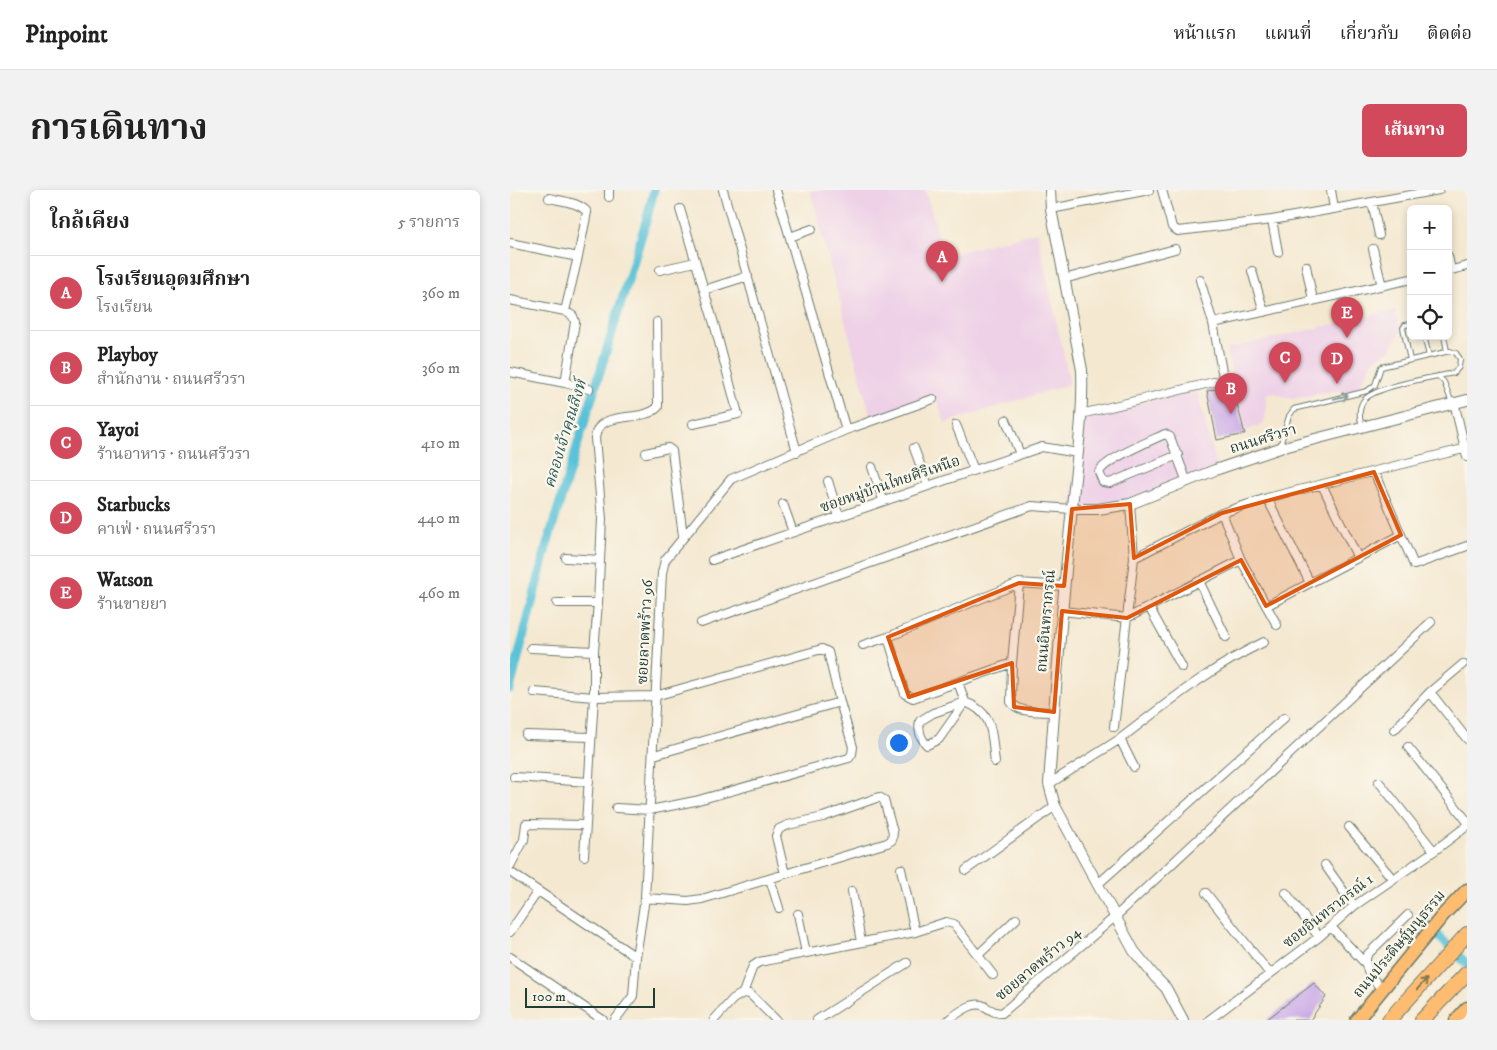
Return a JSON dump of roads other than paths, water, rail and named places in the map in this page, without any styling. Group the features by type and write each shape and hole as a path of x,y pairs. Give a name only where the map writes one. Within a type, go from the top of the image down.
{"highway":[{"path":"1389,1020 1467,934"},
{"path":"1422,1020 1467,973"}],"main road":[{"name":"ถนนประดิษฐ์มนูธรรม","path":"1357,1020 1467,890"},
{"path":"1456,1020 1467,1008"}],"street":[{"path":"723,190 797,452"},
{"path":"776,190 846,430"},
{"name":"ถนนอินทราภรณ์","path":"1050,190 1051,209 1082,370 1078,452 1064,586 1049,784 1055,806 1134,950 1166,988 1183,1020"},
{"path":"1051,209 1149,190"},
{"path":"1162,190 1172,227 1178,231 1272,220 1423,191 1440,190"},
{"path":"1331,190 1334,209"},
{"path":"549,198 583,207 587,212 565,312"},
{"path":"1372,202 1379,235"},
{"path":"680,209 715,327 738,414 694,424"},
{"path":"1272,220 1278,252"},
{"path":"790,236 812,230"},
{"path":"510,243 578,257"},
{"path":"1064,279 1175,249"},
{"path":"1373,249 1382,286"},
{"path":"660,270 695,262"},
{"path":"1306,266 1313,300"},
{"path":"1452,270 1467,266"},
{"path":"1252,271 1264,312"},
{"path":"704,290 748,276"},
{"path":"1081,414 1221,381 1223,377 1213,323 1200,280"},
{"path":"1213,323 1407,280"},
{"path":"510,300 565,312 573,316 575,322 565,383"},
{"path":"584,856 594,697 594,650 602,519 595,438 596,430 600,424 612,419 653,412 658,407 657,322"},
{"path":"510,372 589,389"},
{"name":"ซอยลาดพร้าว 96","path":"615,1020 634,996 636,957 645,898 654,755 655,696 662,573 665,560 731,479 846,430 933,399"},
{"name":"ถนนศรีวรา","path":"1072,509 1130,504 1214,470 1280,448 1467,400"},
{"path":"1453,403 1467,457"},
{"path":"1006,420 1020,454"},
{"path":"956,425 974,470"},
{"path":"1178,455 1110,483 1103,482 1099,472 1113,460 1165,434 1170,437 1178,455 1187,482"},
{"name":"ซอยหมู่บ้านไทยศิริเหนือ","path":"712,560 1042,446 1078,452"},
{"path":"646,453 668,448 672,451 683,536"},
{"path":"914,448 928,486"},
{"path":"1134,558 1222,513 1267,498 1466,448"},
{"path":"872,467 883,500"},
{"path":"1374,472 1414,565 1467,546"},
{"path":"828,480 839,517"},
{"path":"1322,485 1358,558"},
{"path":"1267,498 1310,583"},
{"path":"783,504 793,532"},
{"path":"1114,727 1134,558 1130,504"},
{"path":"701,623 1032,506 1072,509"},
{"path":"1222,513 1241,560 1277,625"},
{"path":"1266,606 1401,535"},
{"path":"566,558 600,560"},
{"path":"1062,612 1128,618 1241,560"},
{"path":"1199,581 1226,637"},
{"path":"863,645 888,637 1019,583 1064,586"},
{"path":"1019,583 1012,663 1011,702 1019,710 1054,712"},
{"path":"557,603 598,603"},
{"path":"1150,607 1182,667"},
{"path":"1116,916 1431,622"},
{"path":"888,637 905,694 913,698 1012,663"},
{"path":"1049,784 1120,739 1237,654 1264,642"},
{"path":"532,648 594,650"},
{"path":"534,692 594,697 655,696 822,649 828,652 853,747 849,758 695,801 650,810 616,808"},
{"path":"1394,730 1430,692 1463,664"},
{"path":"958,682 965,702"},
{"path":"1430,692 1467,739"},
{"path":"654,755 840,702"},
{"path":"965,702 939,739 927,745 923,741 920,733 920,721 933,713 965,702 978,706 990,723 995,762"},
{"path":"1098,884 1284,718"},
{"path":"526,735 591,737"},
{"path":"1120,739 1134,767"},
{"path":"1408,747 1467,821"},
{"path":"514,777 588,782"},
{"path":"1379,782 1434,851"},
{"path":"645,898 688,901 702,899 770,879 887,843 892,840 893,832 884,800 879,797 823,817 779,829 776,836 785,874"},
{"path":"966,870 1055,806"},
{"path":"510,866 524,840 526,824 586,824"},
{"name":"ซอยอินทราภรณ์ 1","path":"1209,1020 1319,937 1354,906 1467,826"},
{"path":"1349,827 1392,878"},
{"path":"1325,865 1354,906"},
{"path":"901,869 915,932"},
{"path":"510,872 636,957"},
{"path":"770,879 779,908"},
{"path":"510,932 538,891"},
{"path":"852,891 860,942"},
{"path":"1206,893 1270,974"},
{"path":"1286,893 1319,937"},
{"path":"798,914 806,953"},
{"path":"1364,962 1366,955 1374,946 1408,915"},
{"name":"ซอยลาดพร้าว 94","path":"948,1020 970,1006 977,1004 996,1013 1002,1013 1116,916"},
{"path":"978,955 1016,919"},
{"path":"714,1020 733,999 742,993 756,964 915,932 951,922 993,975"},
{"path":"1331,926 1364,962 1382,990"},
{"path":"510,957 603,1020"},
{"path":"817,1020 907,963"},
{"path":"742,993 750,994 776,1020"}],"lane":[{"path":"1407,325 1403,328 1410,360"},
{"path":"1425,340 1429,356"},
{"path":"1445,340 1447,351"},
{"path":"1280,448 1289,416 1294,409 1367,391 1375,385 1381,367 1447,351 1456,353 1460,359 1459,367 1454,373 1380,390 1367,397 1360,408 1359,416 1362,426"},
{"path":"1438,376 1444,382 1453,403"}],"waterway":[{"name":"คลองเจ้าคุณสิงห์","path":"510,689 546,548 654,190"},
{"path":"1421,919 1467,964"}],"place":[{"name":"โรงเรียนอุดมศึกษา","path":"942,282"},
{"name":"Watson","path":"1347,338"},
{"name":"Yayoi","path":"1285,383"},
{"name":"Starbucks","path":"1337,384"},
{"name":"Playboy","path":"1231,414"}]}
